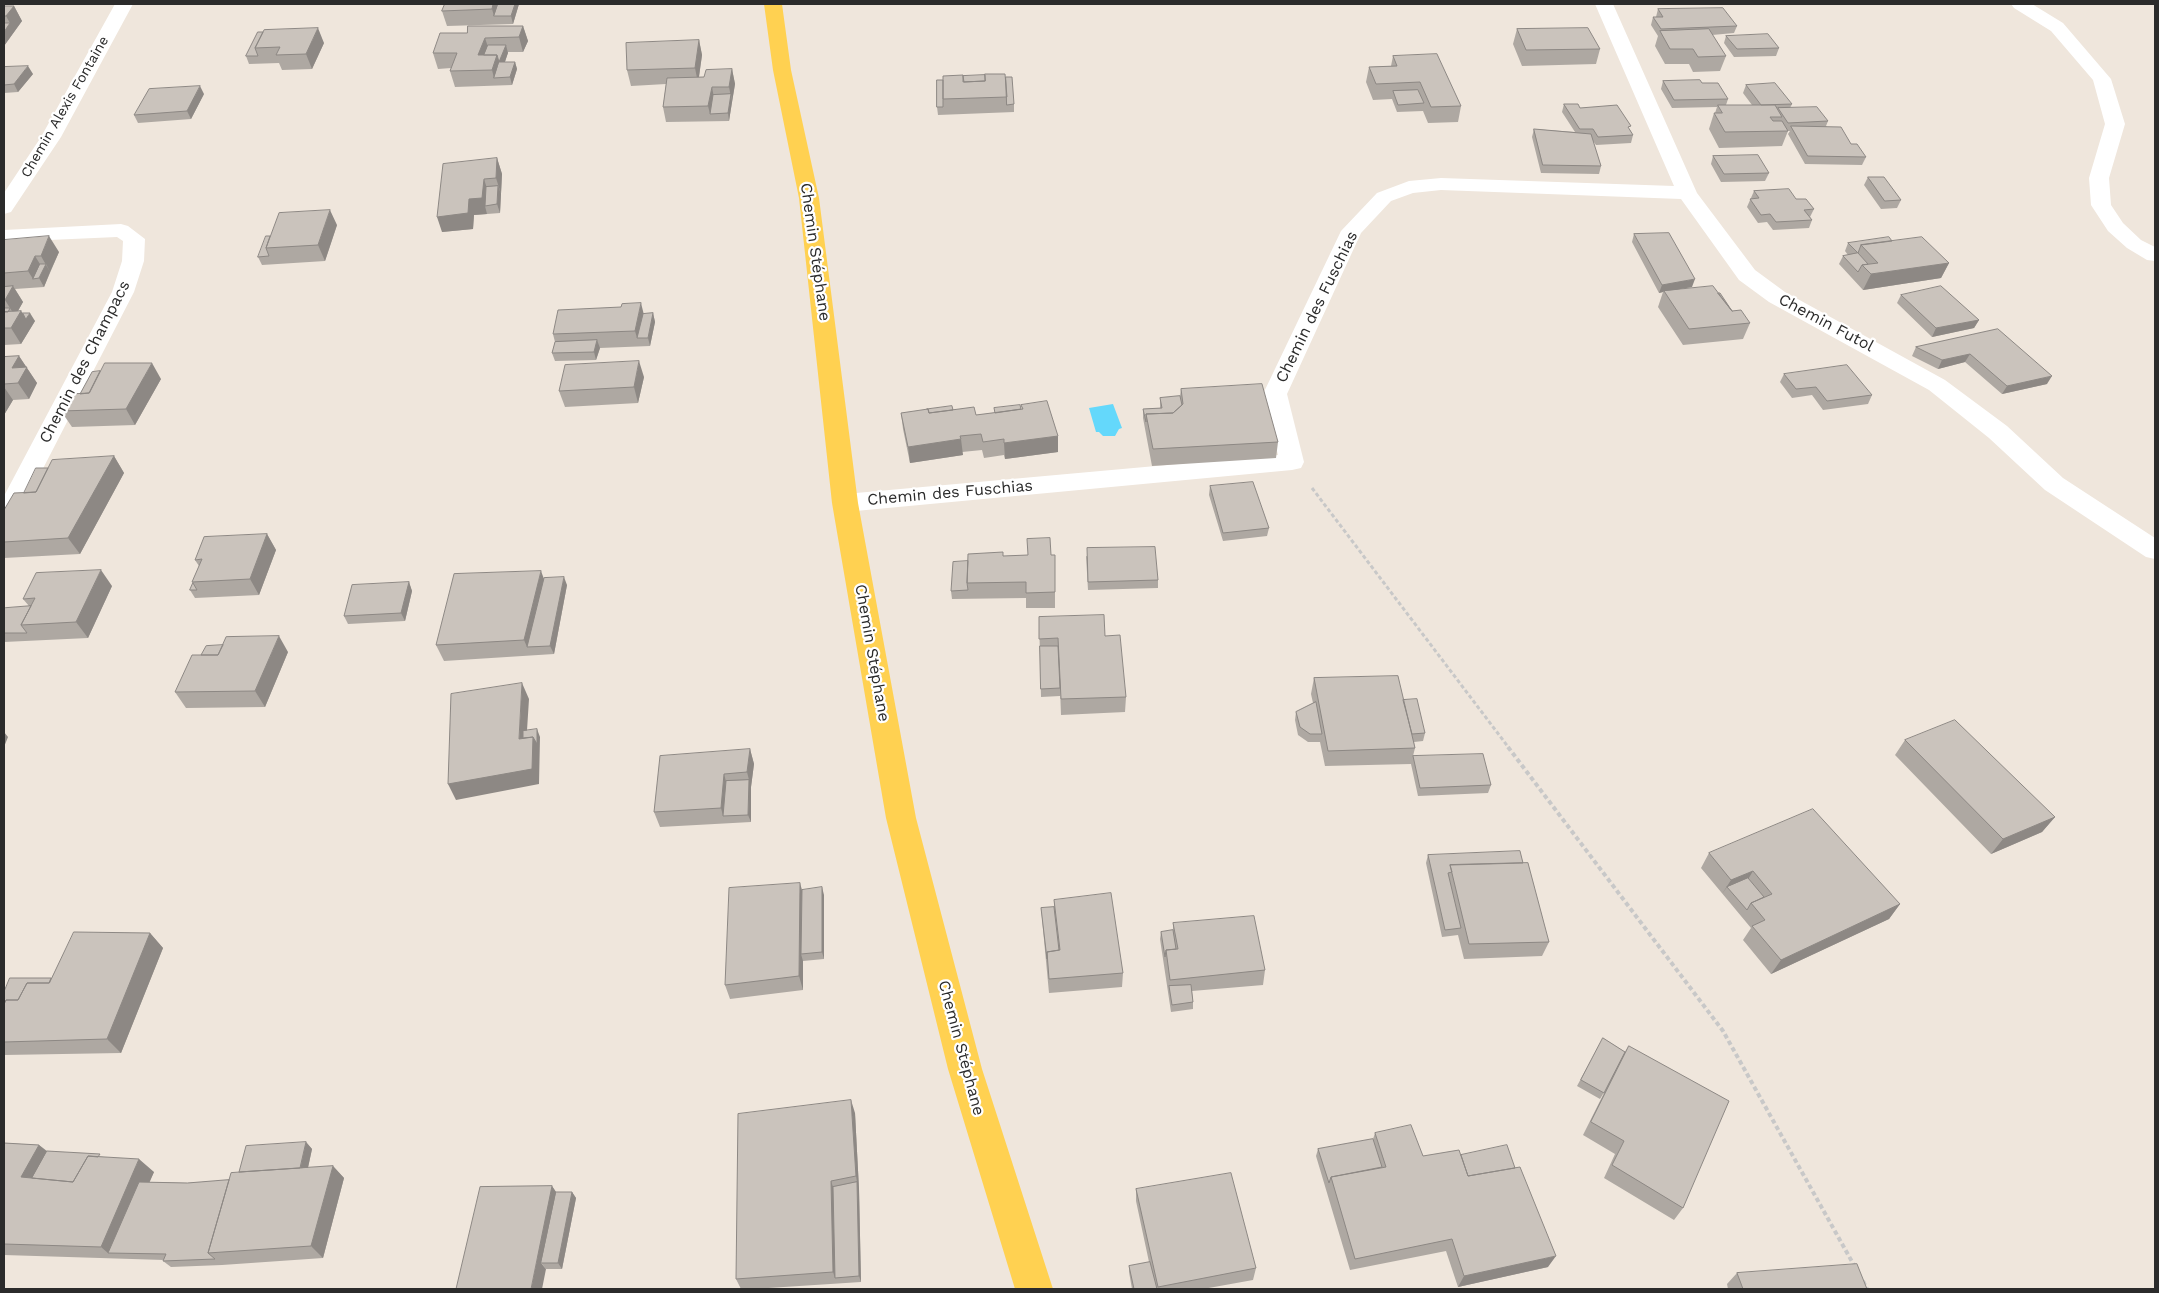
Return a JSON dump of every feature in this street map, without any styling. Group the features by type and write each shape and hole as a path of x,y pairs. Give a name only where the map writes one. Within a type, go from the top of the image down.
{"main road":[{"name":"Chemin Stéphane","path":"774,4 782,70 809,198 845,503 901,818 965,1069 1034,1289"}],"street":[{"name":"Chemin Alexis Fontaine","path":"4,208 50,137 124,4"},
{"name":"Chemin Futol","path":"1604,4 1687,192 1747,275 1777,297 1937,385 1998,432 2054,484 2155,550"},
{"path":"2020,4 2057,28 2102,79 2116,124 2099,178 2101,205 2115,227 2134,244 2155,255"},
{"name":"Chemin des Fuschias","path":"845,503 1292,462 1275,394 1352,231 1384,197 1409,187 1442,184 1687,192"},
{"name":"Chemin des Champacs","path":"4,236 121,230 134,239 133,261 123,292 4,519"}],"path":[{"path":"1292,462 1722,1031 1867,1289"}],"water":[{"path":"1113,404 1122,428 1119,429 1115,436 1103,436 1096,432 1089,408"}],"building":[{"path":"445,4 493,4 492,9 442,11"},
{"path":"498,4 515,4 511,16 494,16"},
{"path":"4,6 14,6 6,16 4,16"},
{"path":"1723,8 1737,26 1661,29 1653,17 1663,17 1658,9"},
{"path":"4,23 10,23 4,32"},
{"path":"468,26 523,26 519,37 485,38 478,55 497,55 492,70 450,71 457,53 433,53 440,33 467,33"},
{"path":"318,28 306,54 276,55 280,47 255,48 264,30"},
{"path":"1588,28 1600,49 1526,50 1517,29"},
{"path":"1709,29 1726,56 1698,57 1693,49 1670,49 1660,31"},
{"path":"258,32 263,32 255,48 258,56 246,56"},
{"path":"1768,34 1779,48 1737,49 1726,36"},
{"path":"699,40 695,68 627,70 626,43"},
{"path":"488,45 506,45 499,62 497,55 484,55"},
{"path":"1437,54 1461,106 1431,107 1420,82 1376,84 1369,67 1397,66 1393,56"},
{"path":"499,62 515,62 510,77 494,78"},
{"path":"28,66 14,84 4,85 4,67"},
{"path":"732,69 729,87 712,87 708,106 663,107 667,78 704,77 706,70"},
{"path":"985,74 1005,74 1007,97 943,99 943,76 963,75 963,82 985,81"},
{"path":"985,75 985,81 964,82 963,76"},
{"path":"1006,77 1012,77 1014,104 1007,105"},
{"path":"937,80 943,80 943,107 937,107"},
{"path":"1700,80 1702,83 1718,83 1728,99 1674,100 1663,81"},
{"path":"1775,83 1792,104 1761,105 1746,85"},
{"path":"200,86 187,111 134,115 149,89"},
{"path":"1418,90 1424,103 1398,105 1393,91"},
{"path":"731,94 728,113 710,114 713,95"},
{"path":"1564,104 1578,104 1580,108 1617,105 1631,126 1628,127 1633,135 1598,137 1593,129 1580,129"},
{"path":"1718,105 1775,105 1782,117 1770,117 1773,121 1782,121 1788,131 1725,132 1714,113 1722,113"},
{"path":"1817,107 1828,121 1788,123 1778,108"},
{"path":"1791,126 1841,127 1851,144 1857,144 1866,157 1808,156"},
{"path":"1534,129 1591,134 1601,166 1543,165"},
{"path":"1758,155 1769,173 1724,174 1713,156"},
{"path":"497,158 496,178 484,179 482,198 469,199 468,213 437,217 443,164"},
{"path":"1868,177 1884,177 1901,200 1885,201"},
{"path":"498,186 497,204 485,206 486,187"},
{"path":"1789,189 1796,199 1806,199 1814,209 1804,210 1812,220 1776,222 1770,214 1761,215 1750,199 1759,198 1754,191"},
{"path":"330,210 318,245 266,248 279,213"},
{"path":"1669,233 1695,279 1662,285 1634,234"},
{"path":"49,236 41,256 35,256 28,271 4,273 4,240"},
{"path":"266,236 270,236 266,248 269,256 258,257"},
{"path":"1889,237 1892,241 1861,245 1858,253 1848,243"},
{"path":"1922,237 1949,263 1871,274 1862,265 1878,263 1861,245"},
{"path":"1858,253 1868,264 1862,265 1858,272 1843,256"},
{"path":"40,264 46,264 39,278 33,279"},
{"path":"13,286 5,300 4,300 4,287"},
{"path":"1713,286 1732,311 1741,310 1750,323 1689,329 1664,291"},
{"path":"1941,286 1979,320 1936,328 1901,295"},
{"path":"1718,293 1720,293 1732,311"},
{"path":"641,303 635,331 553,334 558,310 621,307 622,304"},
{"path":"4,308 10,308 8,312 4,312"},
{"path":"21,311 11,328 4,328 4,312"},
{"path":"23,313 30,313 26,319"},
{"path":"653,313 648,338 637,338 643,314"},
{"path":"1998,329 2052,376 2007,386 1970,354 1942,360 1916,347"},
{"path":"597,340 594,352 552,353 555,342"},
{"path":"19,356 12,368 27,367 18,383 4,384 4,357"},
{"path":"639,361 634,387 559,391 565,365"},
{"path":"105,363 152,363 126,409 61,411 70,394 89,393"},
{"path":"1847,365 1872,395 1827,401 1816,387 1796,389 1784,374"},
{"path":"100,371 89,393 80,394 92,372"},
{"path":"1262,384 1278,442 1153,449 1146,414 1173,413 1183,404 1181,389"},
{"path":"1180,396 1182,405 1173,413 1146,414 1146,422 1143,409 1162,408 1160,398"},
{"path":"1047,401 1058,436 1004,443 1004,439 983,442 981,434 960,436 961,439 908,447 901,413 928,409 929,413 974,407 976,415 1023,409 1021,405"},
{"path":"1020,405 1021,409 995,413 994,408"},
{"path":"952,406 953,410 929,413 927,409"},
{"path":"114,456 68,538 4,542 4,510 14,493 36,492 52,460"},
{"path":"36,468 48,468 36,492 24,493"},
{"path":"1253,482 1269,528 1223,533 1210,486"},
{"path":"267,534 250,579 192,582 202,559 195,560 204,537"},
{"path":"1050,538 1051,555 1055,555 1055,592 1026,593 1026,582 967,583 968,554 1003,552 1003,556 1028,555 1027,539"},
{"path":"1155,547 1158,580 1088,582 1087,548"},
{"path":"968,561 968,590 951,591 953,562"},
{"path":"101,570 76,622 21,625 35,598 23,599 36,573"},
{"path":"541,571 524,640 436,645 454,574"},
{"path":"564,577 550,646 527,647 544,578"},
{"path":"409,582 401,613 344,616 352,585"},
{"path":"193,583 197,590 190,590"},
{"path":"31,606 21,625 27,633 4,633 5,608"},
{"path":"1104,615 1105,636 1120,635 1126,697 1061,699 1058,638 1039,639 1039,617"},
{"path":"279,636 255,691 175,692 192,655 218,655 226,637"},
{"path":"223,645 218,655 201,655 206,646"},
{"path":"1040,646 1058,646 1060,688 1041,689"},
{"path":"1398,676 1415,748 1328,751 1314,678"},
{"path":"522,683 519,739 533,737 532,769 448,784 451,694"},
{"path":"1417,699 1425,733 1412,734 1403,700"},
{"path":"1316,702 1322,734 1310,734 1300,727 1296,712"},
{"path":"1955,720 2055,817 2003,839 1905,740"},
{"path":"537,729 537,744 533,737 523,738 523,731"},
{"path":"750,749 747,772 724,774 721,808 654,812 660,756"},
{"path":"1483,754 1491,785 1420,788 1413,756"},
{"path":"749,780 748,815 723,816 726,781"},
{"path":"1813,809 1900,904 1781,960 1752,926 1765,920 1751,903 1772,894 1753,871 1731,880 1709,853"},
{"path":"1520,851 1523,863 1450,865 1452,872 1448,873 1461,928 1445,930 1428,855"},
{"path":"1528,863 1549,942 1469,944 1450,865"},
{"path":"1748,878 1764,897 1751,903 1747,910 1727,887"},
{"path":"800,883 799,976 725,985 729,888"},
{"path":"822,887 822,952 801,954 802,890"},
{"path":"1111,893 1123,973 1049,979 1047,952 1060,950 1054,900"},
{"path":"1054,907 1059,950 1047,952 1047,959 1041,908"},
{"path":"1254,916 1265,970 1170,980 1166,950 1178,949 1173,923"},
{"path":"1173,930 1176,949 1166,950 1165,957 1161,932"},
{"path":"74,932 150,933 107,1039 4,1042 4,1004 6,1000 18,1000 27,983 49,983"},
{"path":"10,978 51,978 49,983 27,983 18,1000 6,1000 4,1004 4,992"},
{"path":"1191,985 1193,1002 1172,1005 1169,986"},
{"path":"1603,1038 1625,1052 1604,1093 1581,1080"},
{"path":"1629,1046 1729,1101 1683,1208 1612,1165 1624,1141 1591,1122"},
{"path":"851,1100 856,1176 831,1181 833,1272 736,1279 738,1114"},
{"path":"1411,1125 1423,1156 1459,1150 1468,1176 1520,1167 1556,1256 1464,1276 1452,1239 1355,1259 1331,1177 1386,1167 1375,1133"},
{"path":"1373,1139 1382,1167 1331,1177 1329,1183 1318,1149"},
{"path":"306,1142 300,1168 239,1172 246,1146"},
{"path":"4,1143 39,1145 21,1177 73,1182 88,1156 139,1159 101,1247 4,1244"},
{"path":"1507,1145 1515,1168 1468,1176 1461,1155"},
{"path":"47,1151 100,1154 98,1157 88,1156 73,1182 32,1178"},
{"path":"333,1166 311,1246 208,1253 231,1173"},
{"path":"1231,1173 1256,1268 1158,1287 1136,1189"},
{"path":"229,1180 208,1253 215,1259 163,1261 166,1254 108,1253 139,1182 187,1183"},
{"path":"857,1182 859,1276 835,1278 833,1187"},
{"path":"552,1186 531,1289 456,1289 480,1187"},
{"path":"556,1192 572,1192 558,1263 541,1263"},
{"path":"1150,1262 1157,1289 1134,1289 1129,1266"},
{"path":"1857,1264 1867,1289 1743,1289 1737,1273"}]}
